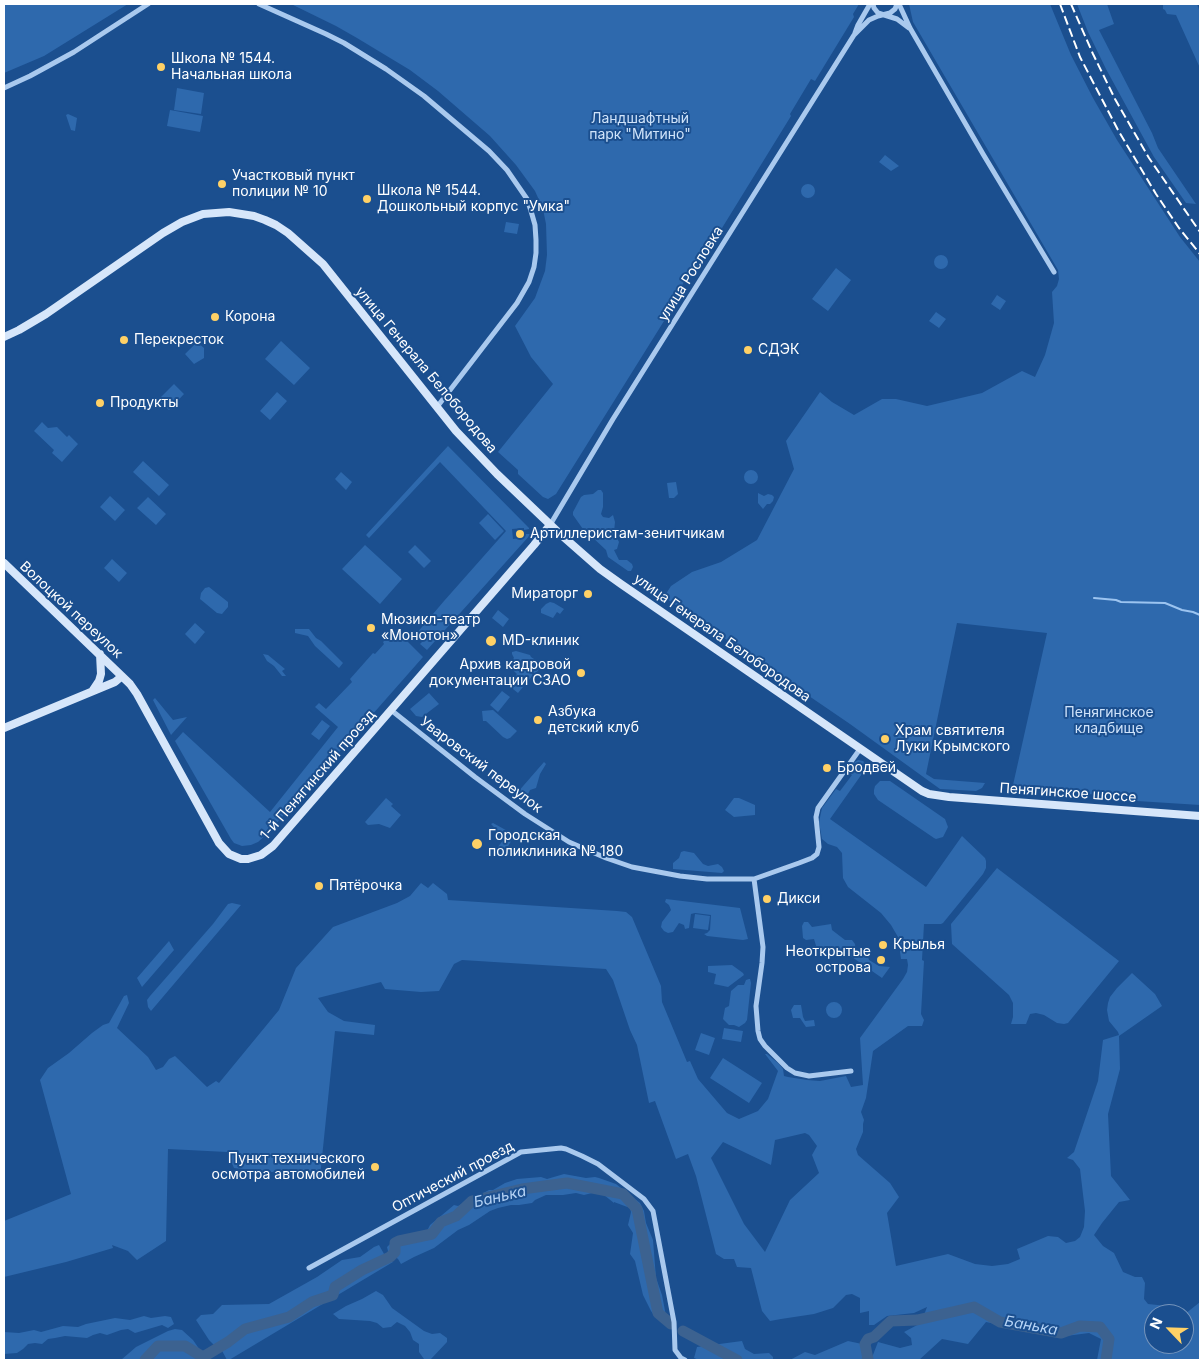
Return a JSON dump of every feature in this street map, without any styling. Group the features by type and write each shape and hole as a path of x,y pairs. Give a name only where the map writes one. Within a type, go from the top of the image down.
{"main road":[{"name":"улица Генерала Белобородова","path":"4,337 46,314 95,282 163,233 182,222 203,214 229,212 256,216 276,225 312,253 475,451 550,525 600,569 922,791 934,795"},
{"name":"1-й Пенягинский проезд","path":"122,676 137,694 219,843 229,854 241,859 254,858 273,846 550,525"},
{"name":"Волоцкой переулок","path":"4,564 122,676"},
{"path":"92,692 100,682 100,654"},
{"path":"4,728 115,682 122,676"},
{"name":"Пенягинское шоссе","path":"934,795 950,798 1200,816"}],"street":[{"path":"4,88 55,63 148,4"},
{"path":"259,4 344,43 386,69 424,96 489,151 509,173 532,211 535,225 536,253 529,282 518,303 437,407"},
{"path":"872,4 878,13 897,19 910,28"},
{"name":"улица Рословка","path":"854,36 858,25 872,4"},
{"path":"898,4 983,154 1054,272"},
{"name":"улица Рословка","path":"550,525 627,397 854,36 869,20 890,13 898,4"},
{"name":"Уваровский переулок","path":"390,710 531,819 569,842 619,863 655,872 707,879 754,879 812,858 817,854 819,846 816,817 818,808 860,749"},
{"path":"754,879 763,947 756,1006 760,1039 787,1068 795,1073 810,1076 851,1071"},
{"name":"Оптический проезд","path":"309,1268 521,1152 566,1149 598,1164 644,1199 653,1210 674,1322 675,1350 685,1360"}],"green space":[{"path":"4,4 128,4 44,56 4,73"},
{"name":"Ландшафтный парк \"Митино\"","path":"291,4 859,4 853,14 854,17 815,81 811,79 790,114 791,116 698,267 694,266 671,303 674,305 556,494 548,499 543,497 518,474 518,470 498,452 553,384 531,357 515,326 535,298 545,271 547,255 546,224 543,209 535,191 516,165 490,136 438,91 410,70 357,38"},
{"name":"Пенягинское кладбище","path":"909,4 1050,4 1071,55 1117,140 1180,237 1200,262 1200,805 1137,801 1121,797 1013,785 1047,633 957,623 926,774 934,779 985,783 982,788 976,791 940,789 850,724 664,597 671,586 692,572 721,562 757,540 794,469 786,441 820,392 832,402 854,415 882,399 896,399 927,406 982,393 1022,371 1035,377 1045,355 1054,323 1052,292 1057,286 1059,279 1058,270 913,22"},
{"path":"1077,4 1107,4 1114,24 1099,30 1158,148 1196,204 1186,203 1154,157 1106,69"},
{"path":"1163,4 1197,4 1200,12 1200,68 1176,15 1167,14 1163,9"},
{"path":"177,88 204,93 201,114 174,110"},
{"path":"170,110 203,116 200,132 167,126"},
{"path":"66,115 77,118 75,131 71,130"},
{"path":"885,155 899,166 891,171 879,162"},
{"path":"805,184 811,184 815,191 811,198 805,198 801,194 801,188"},
{"path":"506,222 519,224 517,234 504,232"},
{"path":"938,255 944,255 948,262 944,269 938,269 934,265 934,259"},
{"path":"836,268 851,280 828,311 812,299"},
{"path":"997,295 1006,301 1000,310 991,304"},
{"path":"936,312 946,319 939,328 929,321"},
{"path":"281,341 310,368 294,385 265,359"},
{"path":"197,342 204,348 204,358 194,364 185,354"},
{"path":"174,384 184,394 169,410 158,400"},
{"path":"277,392 287,401 270,420 260,411"},
{"path":"42,422 48,428 57,427 78,444 62,462 52,453 54,450 34,431"},
{"path":"448,446 529,528 524,530 524,528 512,529 513,539 525,537 525,534 531,534 427,650 420,644 422,642 420,636 416,634 506,531 440,462 369,538 366,535"},
{"path":"143,461 169,485 159,496 133,472"},
{"path":"751,470 756,472 758,477 756,482 751,484 746,482 744,477 746,472"},
{"path":"341,472 352,482 346,490 335,479"},
{"path":"676,482 678,494 674,498 669,498 667,483"},
{"path":"601,490 603,493 601,514 603,517 609,518 613,515 615,522 614,532 619,542 617,549 614,550 619,560 627,560 632,564 631,571 628,571 608,557 606,550 585,532 573,515 581,497 593,494"},
{"path":"758,493 764,496 772,495 774,497 773,501 763,509 758,503"},
{"path":"110,496 125,510 115,521 100,507"},
{"path":"148,497 166,514 156,525 137,508"},
{"path":"488,514 504,531 495,540 479,523"},
{"path":"365,545 402,579 380,604 342,569"},
{"path":"415,545 431,561 424,568 408,552"},
{"path":"112,559 127,573 119,582 104,568"},
{"path":"209,587 228,602 228,607 222,614 217,613 200,599 201,593 205,588"},
{"path":"550,602 564,609 560,614 557,612 553,618 541,613 541,609"},
{"path":"498,610 509,619 503,627 492,618"},
{"path":"195,623 205,632 195,644 185,634"},
{"path":"295,629 309,629 343,663 339,668 315,646 308,636 295,633"},
{"path":"394,632 398,632 423,657 268,833 258,842 251,845 242,846 234,843 175,741 183,732 270,812 338,727 315,707 319,703 326,709 352,682 350,679"},
{"path":"516,651 530,655 543,665 535,674 521,663 533,675 518,693 508,685 517,674 508,665 514,658 512,652"},
{"path":"263,654 268,655 285,669 282,671 286,676 282,676 267,661"},
{"path":"502,691 510,697 498,712 490,705"},
{"path":"429,693 439,704 422,717 416,716 410,709"},
{"path":"155,698 173,720 187,717 171,735 153,700"},
{"path":"493,710 517,731 510,738 503,737 486,721 483,721 482,711"},
{"path":"322,720 330,726 319,740 311,734"},
{"path":"858,760 866,764 864,771 830,819 926,887 962,836 986,861 986,868 983,874 943,923 924,924 921,1014 924,1020 922,1026 908,1026 873,1051 866,1098 861,1112 864,1120 863,1132 856,1149 858,1155 890,1183 899,1197 887,1213 896,1266 948,1254 975,1264 992,1266 1008,1264 1020,1259 1017,1249 1048,1236 1058,1237 1066,1243 1075,1241 1080,1237 1084,1227 1085,1211 1080,1169 1073,1160 1067,1158 1074,1152 1098,1081 1103,1040 1119,1035 1109,1021 1107,1010 1110,997 1132,973 1155,994 1162,1006 1119,1036 1120,1069 1108,1114 1111,1176 1130,1200 1119,1202 1094,1235 1103,1246 1114,1253 1123,1272 1135,1277 1142,1277 1145,1283 1144,1299 1148,1304 1144,1304 1144,1354 1194,1354 1194,1307 1200,1302 1200,1360 1097,1360 1101,1339 1089,1333 1066,1336 1043,1334 986,1322 968,1344 942,1339 919,1360 871,1360 878,1342 900,1348 912,1345 911,1338 904,1332 921,1323 927,1307 914,1313 887,1316 874,1325 869,1325 869,1311 860,1313 860,1298 852,1294 846,1295 833,1308 814,1314 770,1321 762,1311 751,1268 737,1267 734,1259 724,1259 716,1254 696,1176 688,1154 676,1159 655,1101 649,1103 637,1045 613,980 606,969 462,960 454,964 439,991 421,992 385,989 381,982 318,998 328,1012 344,1021 375,1025 374,1035 335,1031 320,1177 234,1168 227,1152 168,1149 166,1241 137,1260 128,1251 112,1245 113,1248 66,1262 4,1277 4,1221 71,1194 40,1080 48,1068 92,1033 109,1023 124,996 127,995 129,1003 117,1028 148,1057 156,1070 163,1067 169,1059 175,1056 207,1087 216,1081 219,1083 279,1010 296,968 333,927 397,903 410,896 421,883 428,888 433,883 447,894 448,900 626,912 632,917 661,986 662,1002 687,1062 690,1061 698,1079 727,1113 739,1119 758,1111 768,1099 778,1071 765,1054 779,1064 783,1069 784,1076 820,1081 846,1076 851,1087 863,1085 860,1038 903,979 908,965 907,959 901,959 898,937 891,925 881,913 848,887 843,878 842,853 837,847 828,844 822,839 819,822 822,808 836,789 840,791 852,775 848,772","holes":["805,1133 809,1135 817,1146 812,1155 819,1173 790,1200 765,1252 744,1224 711,1158 723,1142 771,1165 775,1140"]},
{"path":"544,762 546,764 540,774 536,788 530,790 528,798 516,799 519,796 517,793"},
{"path":"880,781 890,781 945,819 948,827 943,837 934,838 878,800 874,790"},
{"path":"386,798 393,804 391,806 401,815 390,828 379,824 368,825 365,822"},
{"path":"734,798 739,798 755,805 755,815 734,817 725,810"},
{"path":"493,823 513,834 513,838 504,853 497,848 505,838 491,824"},
{"path":"681,852 694,853 703,864 708,866 718,864 724,871 722,873 673,869 673,863 679,858"},
{"path":"997,868 1119,961 1068,1023 1057,1023 1044,1015 1036,1013 1030,1014 1026,1024 1011,1024 1013,1003 1009,995 952,944 951,924"},
{"path":"666,899 740,908 748,939 707,936 704,934 710,930 711,915 695,913 691,914 689,928 685,929 684,925 679,923 673,932 668,933 661,927 662,922 671,910 665,902"},
{"path":"228,904 241,905 151,1011 147,1000 150,996"},
{"path":"695,914 710,916 708,930 693,928"},
{"path":"804,922 808,922 812,927 831,924 832,930 845,940 852,940 855,944 856,954 867,954 869,960 879,966 890,967 882,978 849,955 841,952 822,952 817,949 814,939 806,940 803,938 802,926"},
{"path":"169,941 174,950 142,987 137,978"},
{"path":"732,965 744,975 728,987 714,984 716,974 708,972 708,966"},
{"path":"750,979 747,1020 739,1027 729,1025 723,1019 725,1008 729,1006 731,991 738,985 744,985 746,980"},
{"path":"831,1002 837,1002 842,1007 840,1016 831,1018 826,1013 826,1007"},
{"path":"794,1005 801,1005 805,1021 814,1020 815,1026 806,1027 800,1018 793,1018 791,1010"},
{"path":"724,1028 743,1031 741,1042 722,1039"},
{"path":"701,1033 715,1038 709,1055 695,1050"},
{"path":"723,1058 762,1083 749,1103 710,1078"},
{"path":"564,1174 586,1178 595,1177 616,1184 640,1203 653,1240 656,1278 666,1316 671,1324 656,1318 643,1295 635,1261 630,1254 633,1233 628,1225 630,1208 614,1203 604,1195 576,1193 546,1195 532,1203 498,1208 458,1230 434,1248 401,1264 388,1251 387,1247 393,1241 426,1233 430,1225 454,1205 458,1206 489,1190 517,1179 541,1177 547,1179"},
{"path":"379,1245 388,1261 393,1262 229,1360 227,1360 220,1347 214,1345 209,1340 196,1320 201,1315 213,1314 222,1305 269,1304 317,1277 342,1260 360,1257"},
{"path":"376,1291 383,1295 392,1308 424,1331 432,1334 440,1333 447,1338 447,1342 431,1359 424,1359 419,1352 419,1344 413,1340 405,1326 397,1322 391,1327 383,1328 377,1323 370,1321 339,1319 333,1314"},
{"path":"144,1316 151,1318 171,1317 174,1324 168,1328 162,1325 135,1333 128,1329 107,1335 100,1333 87,1338 65,1336 48,1339 42,1344 28,1344 17,1353 4,1354 4,1332 19,1333 34,1330 41,1332 63,1326 78,1327 115,1318 130,1320"},
{"path":"175,1329 182,1330 193,1340 202,1353 209,1355 209,1360 121,1360 136,1347"},
{"path":"742,1341 745,1349 754,1354 769,1353 773,1360 699,1360 694,1358 697,1347"},
{"path":"848,1341 862,1344 870,1360 790,1360 805,1352 815,1355"}],"waterway":[{"path":"1094,598 1121,602 1165,603 1200,615"},
{"name":"Банька","path":"145,1360 158,1346 185,1346 203,1357 245,1329 289,1317 312,1302 333,1295 335,1287 362,1270 390,1257 395,1252 395,1243 432,1234 441,1222 456,1216 472,1201 522,1189 567,1183 623,1194 637,1209 658,1313 671,1324"},
{"name":"Банька","path":"867,1360 865,1344 868,1339 874,1337 891,1321 917,1320 974,1307 1000,1322 1061,1333 1080,1326 1100,1327 1109,1339 1106,1360"},
{"name":"Банька","path":"683,1331 737,1360"}],"railway":[{"path":"1060,4 1080,57 1118,130 1156,194 1179,228 1200,254"},
{"path":"1071,4 1115,99 1149,158 1200,232"}],"place":[{"name":"Школа № 1544. Начальная школа","path":"161,67"},
{"name":"Участковый пункт полиции № 10","path":"222,184"},
{"name":"Школа № 1544. Дошкольный корпус \"Умка\"","path":"367,199"},
{"name":"Корона","path":"215,317"},
{"name":"Перекресток","path":"124,340"},
{"name":"СДЭК","path":"748,350"},
{"name":"Продукты","path":"100,403"},
{"name":"Артиллеристам-зенитчикам","path":"520,534"},
{"name":"Мираторг","path":"588,594"},
{"name":"Мюзикл-театр «Монотон»","path":"371,628"},
{"name":"MD-клиник","path":"491,641"},
{"name":"Архив кадровой документации СЗАО","path":"581,673"},
{"name":"Азбука детский клуб","path":"538,720"},
{"name":"Храм святителя Луки Крымского","path":"885,739"},
{"name":"Бродвей","path":"827,768"},
{"name":"Городская поликлиника № 180","path":"477,844"},
{"name":"Пятёрочка","path":"319,886"},
{"name":"Дикси","path":"767,899"},
{"name":"Крылья","path":"883,945"},
{"name":"Неоткрытые острова","path":"881,960"},
{"name":"Пункт технического осмотра автомобилей","path":"375,1167"}]}
